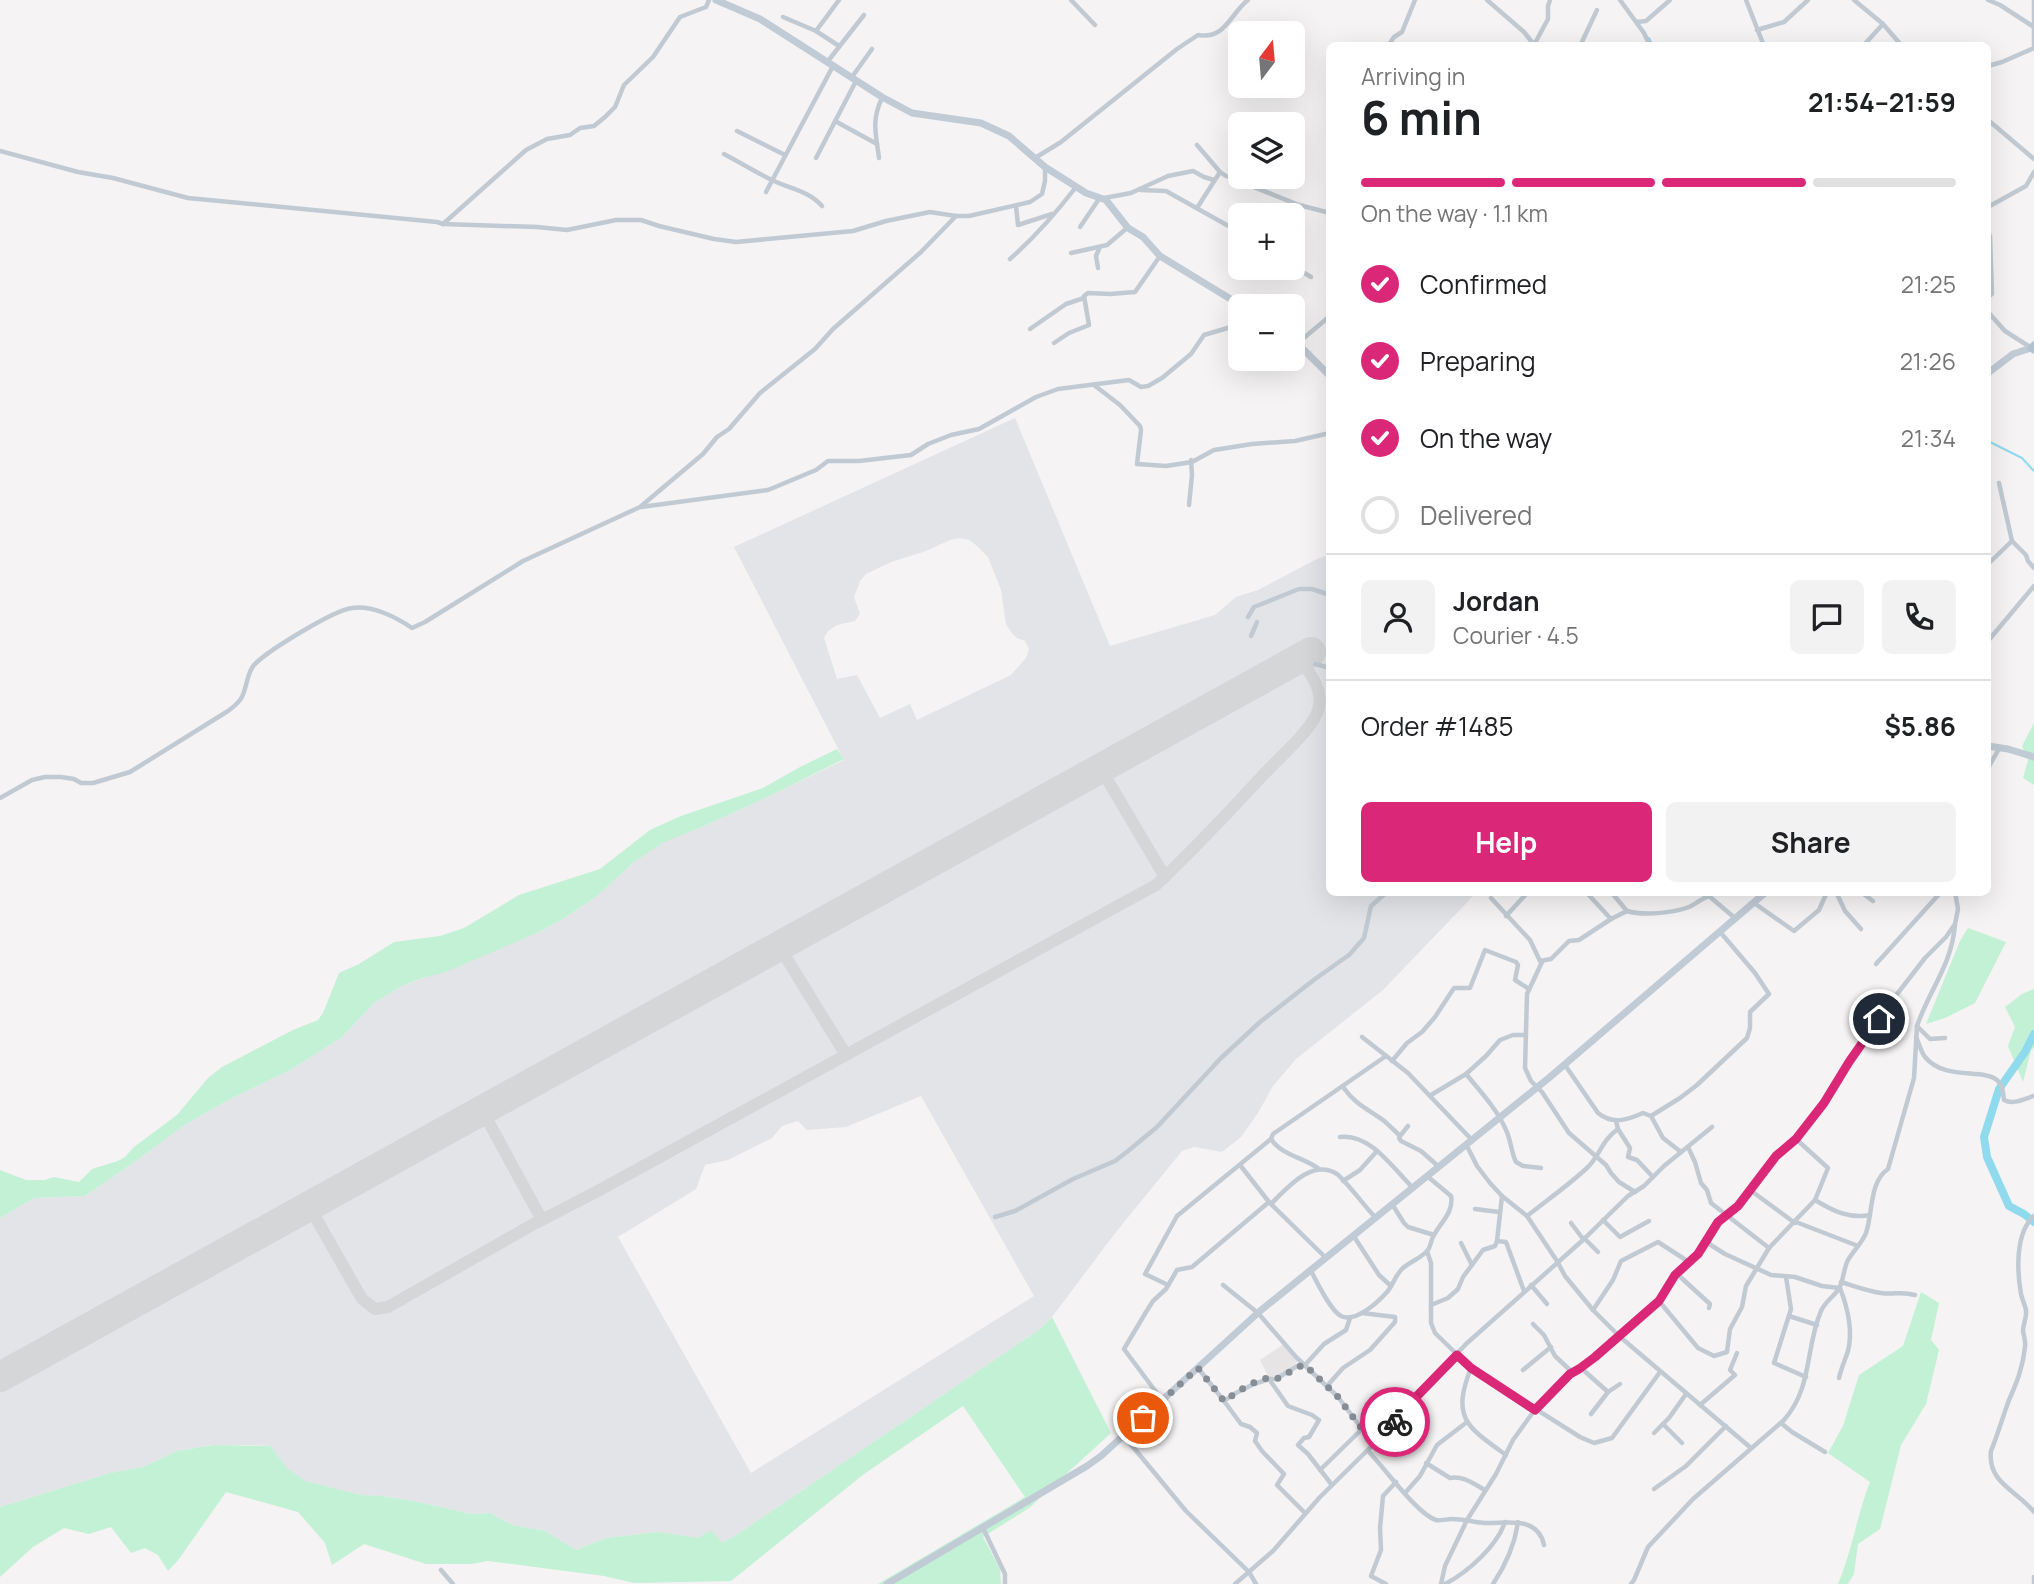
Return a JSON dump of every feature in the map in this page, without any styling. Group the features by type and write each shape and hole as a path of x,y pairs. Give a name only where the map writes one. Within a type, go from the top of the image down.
{"main road":[{"path":"716,0 760,19 882,97 912,113 981,123 1009,136 1045,167 1076,187 1106,200 1128,228 1143,237 1160,256 1228,298"},
{"path":"1991,371 2013,354 2033,347"},
{"path":"1305,350 1326,372"},
{"path":"1991,746 2034,757"},
{"path":"887,1584 1087,1466 1115,1445 1258,1313 1565,1064 1762,896"}],"street":[{"path":"443,224 526,150 547,139 570,135 580,128 594,126 605,117 615,107 624,85 653,57 681,17 706,7 709,0"},
{"path":"816,31 839,0"},
{"path":"1072,0 1095,25"},
{"path":"1035,158 1061,142 1177,49 1198,35 1217,35 1248,0"},
{"path":"1391,42 1402,32 1415,0"},
{"path":"1487,0 1532,42"},
{"path":"1536,42 1548,19 1550,0"},
{"path":"1620,0 1648,42"},
{"path":"1636,22 1646,21 1670,0"},
{"path":"1746,0 1762,42"},
{"path":"1756,30 1784,22 1808,0"},
{"path":"1854,0 1883,24 1899,42"},
{"path":"1989,0 2034,27"},
{"path":"1991,65 2034,47 2034,0"},
{"path":"1582,42 1597,10"},
{"path":"766,192 839,46 864,15"},
{"path":"783,17 816,31 839,46"},
{"path":"1867,42 1883,24"},
{"path":"816,158 854,79 872,49"},
{"path":"878,158 874,125 882,97"},
{"path":"835,121 877,144"},
{"path":"1991,123 2034,159"},
{"path":"737,131 785,155"},
{"path":"1197,145 1220,172 1299,205 1326,212"},
{"path":"0,150 188,198 492,227 567,230 616,220 641,220 736,242 853,231 930,212 969,216 1016,206 1030,202 1042,194 1045,167"},
{"path":"724,154 772,180 803,191 822,206"},
{"path":"1080,227 1098,200 1140,190 1168,176 1193,170 1214,180"},
{"path":"1197,208 1220,172"},
{"path":"1991,206 2026,186 2034,172"},
{"path":"1010,259 1038,233 1076,187"},
{"path":"1140,190 1166,191 1228,226"},
{"path":"1016,206 1018,225 1056,213"},
{"path":"0,798 32,780 45,777 93,783 130,772 235,705 241,699 252,667 320,622 350,608 362,608 383,612 412,628 523,561 640,507 703,454 760,393 816,349 832,329 921,252 956,216"},
{"path":"1071,253 1099,248 1116,239 1128,228"},
{"path":"1098,268 1096,256 1099,248"},
{"path":"1030,329 1066,304 1084,298 1088,293 1110,295 1135,292 1160,256"},
{"path":"1991,265 1991,295"},
{"path":"1305,273 1311,277"},
{"path":"1054,343 1088,325 1084,298"},
{"path":"1991,315 2005,331 2033,347"},
{"path":"1305,334 1326,319"},
{"path":"640,507 768,490 816,470 828,461 859,461 911,455 928,444 951,435 979,429 1036,397 1058,389 1129,380 1141,387 1148,386 1191,354 1204,335 1228,328"},
{"path":"1093,384 1120,405 1140,426 1137,464 1181,464 1192,462 1214,450 1296,441 1326,434"},
{"path":"1181,464 1192,460"},
{"path":"1141,465 1162,466 1192,460"},
{"path":"1189,505 1192,460"},
{"path":"1998,483 2012,541 2034,568"},
{"path":"1991,561 2012,541"},
{"path":"1991,637 2034,586"},
{"path":"1248,617 1254,607 1299,589 1326,593"},
{"path":"1251,636 1257,622"},
{"path":"1315,664 1326,667"},
{"path":"1991,763 2000,747"},
{"path":"995,1217 1015,1211 1073,1179 1115,1161 1157,1127 1221,1058 1260,1022 1349,955 1364,938 1371,906 1382,896"},
{"path":"1506,916 1524,896"},
{"path":"1590,896 1611,919"},
{"path":"1615,896 1627,911 1636,914 1664,914 1688,907 1709,896 1737,919"},
{"path":"1754,903 1794,931 1819,910 1825,896"},
{"path":"1838,896 1861,929"},
{"path":"1866,896 1873,901"},
{"path":"1876,964 1937,896"},
{"path":"1631,1584 1648,1546 1693,1499 1796,1407 1822,1309 1840,1285 1848,1261 1865,1235 1871,1202 1881,1176 1888,1169 1914,1078 1916,1026 1945,967 1953,942 1958,909 1956,896"},
{"path":"1491,898 1530,940 1536,956 1542,962"},
{"path":"1627,911 1579,940 1569,941 1552,959 1542,962 1527,994 1525,1068 1531,1081 1569,1133 1606,1165 1619,1182 1636,1192"},
{"path":"1443,1584 1445,1566 1467,1521 1513,1440 1535,1410 1572,1373 1659,1301 1676,1273 1706,1242 1718,1222 1738,1206 1776,1156 1796,1139 1824,1103 1894,998 1955,924"},
{"path":"1651,1116 1696,1085 1747,1038 1750,1012 1769,994 1721,933"},
{"path":"1392,1061 1435,1017 1454,988 1470,988 1485,950 1516,962 1518,965 1515,980 1529,989"},
{"path":"1916,1026 1930,1038 1945,1038"},
{"path":"1432,1095 1466,1074 1500,1040 1513,1035 1525,1035"},
{"path":"1915,1036 1925,1057 1941,1068 1996,1079 2001,1085 2004,1100 2016,1102 2034,1096"},
{"path":"1362,1037 1432,1095 1437,1105 1468,1141 1477,1166 1502,1196 1527,1216 1565,1276 1593,1310 1660,1372 1751,1448"},
{"path":"1168,1285 1145,1274 1177,1216 1271,1139 1273,1134 1386,1056"},
{"path":"1565,1064 1598,1113 1616,1121 1628,1120 1643,1113 1651,1116 1664,1138 1681,1152"},
{"path":"1466,1074 1499,1116 1508,1134 1516,1162 1541,1168"},
{"path":"1343,1087 1363,1109 1384,1121 1401,1136"},
{"path":"1616,1121 1630,1148 1628,1157 1637,1160 1653,1177"},
{"path":"1408,1126 1399,1138 1401,1141 1438,1166"},
{"path":"1235,1584 1273,1551 1466,1344 1628,1196 1712,1127"},
{"path":"1527,1216 1589,1166 1605,1140 1618,1129"},
{"path":"1340,1137 1363,1141 1377,1151 1412,1187"},
{"path":"1271,1139 1286,1153 1337,1174 1375,1217"},
{"path":"1727,1352 1730,1329 1742,1307 1746,1286 1769,1248 1815,1200 1828,1168 1796,1139"},
{"path":"1688,1147 1711,1203 1769,1248"},
{"path":"1343,1181 1360,1170 1377,1151"},
{"path":"1240,1165 1270,1203 1325,1257"},
{"path":"1162,1401 1124,1349 1153,1301 1168,1285 1177,1269 1192,1267 1299,1178 1320,1169"},
{"path":"1310,1270 1339,1315 1350,1318 1361,1313 1385,1293 1399,1271 1427,1251 1443,1222 1452,1201 1451,1196 1426,1175"},
{"path":"1750,1190 1795,1222 1858,1246"},
{"path":"1431,1305 1448,1298 1458,1289 1463,1277 1483,1250 1495,1246 1502,1196"},
{"path":"1815,1200 1832,1211 1857,1217 1870,1214"},
{"path":"1391,1204 1408,1227 1434,1235"},
{"path":"1475,1209 1499,1212"},
{"path":"2034,1216 2022,1234 2020,1252 2021,1295 2026,1308 2023,1359 1990,1459 1995,1475 2003,1485 2027,1503 2034,1512"},
{"path":"1603,1220 1620,1237 1649,1221"},
{"path":"1571,1223 1598,1252"},
{"path":"1353,1235 1379,1275 1391,1286"},
{"path":"1497,1241 1506,1242 1524,1291"},
{"path":"1593,1310 1619,1270 1621,1261 1630,1255 1658,1242 1689,1262"},
{"path":"1706,1242 1756,1269 1786,1277 1822,1286 1840,1285 1880,1293 1903,1292 1915,1295"},
{"path":"1461,1243 1472,1265"},
{"path":"1427,1251 1432,1262 1431,1324 1435,1333 1471,1368 1535,1410 1594,1443 1612,1438 1660,1372"},
{"path":"1676,1273 1704,1297 1710,1304 1709,1308"},
{"path":"1786,1277 1791,1309 1774,1363 1805,1377"},
{"path":"1223,1285 1258,1313 1338,1397 1376,1443"},
{"path":"1839,1378 1849,1349 1849,1322 1840,1285"},
{"path":"1531,1286 1547,1304"},
{"path":"1659,1301 1698,1348 1714,1356 1727,1352 1738,1353 1730,1370 1734,1375 1700,1405"},
{"path":"1327,1386 1343,1368 1370,1350 1395,1322 1395,1317 1361,1313"},
{"path":"1789,1316 1817,1325"},
{"path":"1224,1401 1269,1378 1276,1379 1297,1366 1305,1365 1324,1344 1346,1330 1350,1318"},
{"path":"1533,1324 1544,1335 1555,1356 1572,1373"},
{"path":"1523,1370 1551,1347"},
{"path":"1198,1368 1241,1423 1257,1433 1255,1441 1284,1474 1277,1485 1306,1513"},
{"path":"1471,1368 1461,1406 1467,1422 1478,1435 1506,1455"},
{"path":"1581,1368 1608,1392"},
{"path":"1269,1378 1288,1406 1319,1420 1309,1437 1304,1438 1298,1445 1332,1485"},
{"path":"1591,1414 1608,1392 1620,1384"},
{"path":"1654,1433 1686,1394"},
{"path":"1405,1493 1420,1476 1437,1445 1467,1422"},
{"path":"1781,1423 1825,1452"},
{"path":"1663,1424 1682,1443"},
{"path":"1654,1489 1686,1466 1726,1426"},
{"path":"1320,1470 1362,1429"},
{"path":"1124,1436 1186,1511 1249,1572 1256,1584"},
{"path":"1368,1451 1421,1511 1437,1520 1518,1522 1538,1532 1544,1545"},
{"path":"1426,1463 1450,1478 1469,1481 1485,1490"},
{"path":"1386,1584 1371,1576 1381,1550 1383,1496 1396,1482"},
{"path":"1443,1584 1473,1565 1494,1542 1506,1522"},
{"path":"1493,1584 1502,1571 1516,1536 1518,1522"},
{"path":"983,1527 1006,1574 1006,1584"},
{"path":"441,1570 453,1584"},
{"path":"2034,1577 2034,1584"}],"shaded area":[{"path":"1015,418 1110,646 1215,615 1236,597 1258,590 1326,556 1326,896 1473,896 1383,990 1296,1059 1273,1086 1241,1137 1222,1152 1194,1147 1182,1151 1040,1329 722,1543 658,1532 606,1538 576,1550 545,1531 513,1525 490,1513 472,1514 413,1501 361,1495 304,1481 287,1469 270,1446 250,1445 213,1445 177,1451 143,1467 110,1473 0,1507 0,1218 34,1198 85,1196 183,1126 230,1099 290,1070 341,1038 374,1003 400,987 537,933 597,896 633,863 662,842 704,826 844,760 734,547","holes":["950,540 969,540 988,557 1001,590 1006,624 1017,638 1025,641 1029,649 1026,658 1011,675 917,720 910,704 880,718 857,675 837,679 824,638 828,631 837,625 855,621 860,614 854,597 866,574","921,1096 1034,1296 751,1473 618,1237 696,1189 705,1165 728,1160 772,1138 782,1126 798,1121 807,1130 846,1127"]},
{"path":"1284,1344 1297,1362 1282,1373 1269,1378 1260,1360"}],"green space":[{"path":"2034,723 2034,785 2023,778 2028,760 2022,746"},
{"path":"837,749 844,759 774,794 662,843 633,863 597,896 561,920 446,972 400,987 374,1003 341,1038 290,1070 230,1099 183,1126 85,1196 34,1198 0,1218 0,1170 26,1180 54,1177 79,1182 92,1169 125,1157 134,1147 177,1115 208,1078 222,1067 318,1020 339,973 394,942 440,936 464,928 519,895 600,869 650,830 681,816 763,788"},
{"path":"1968,928 2006,942 1975,1003 1926,1024 1960,941"},
{"path":"2034,989 2034,1048 2031,1050 2023,1082 2008,1046 2015,1027 2005,1007"},
{"path":"1921,1292 1939,1303 1931,1340 1939,1350 1926,1404 1901,1445 1880,1529 1858,1544 1854,1574 1848,1584 1838,1584 1870,1482 1828,1453 1843,1426 1859,1375 1903,1346"},
{"path":"1052,1317 1111,1433 1029,1508 983,1537 1000,1569 1001,1584 878,1584 1025,1497 963,1406 864,1474 731,1581 634,1583 604,1576 488,1561 471,1564 426,1564 364,1544 332,1565 325,1543 298,1512 226,1492 168,1571 158,1555 145,1548 131,1553 111,1527 89,1534 64,1528 33,1547 0,1577 0,1507 110,1473 143,1467 177,1451 214,1445 270,1446 287,1468 305,1481 361,1495 413,1501 472,1514 490,1513 513,1525 545,1531 576,1550 606,1538 658,1532 699,1538 711,1530 722,1543 1040,1329"}],"waterway":[{"path":"1649,38 1651,42"},
{"path":"1991,442 2022,458 2034,471"},
{"path":"2034,1034 1999,1089 1984,1137 1987,1157 2009,1206 2034,1222"}],"taxiway":[{"path":"309,1206 362,1299 375,1309 388,1307 532,1225 1156,885 1214,828 1311,723 1319,707 1319,693 1300,658"},
{"path":"1101,769 1165,877"},
{"path":"779,946 846,1055"},
{"path":"482,1110 542,1220"}],"runway":[{"path":"0,1377 1311,652"}],"way so far":[{"path":"1143,1418 1198,1368 1224,1401 1254,1384 1269,1378 1276,1379 1297,1366 1305,1365 1338,1397 1376,1443 1395,1422"}],"route":[{"path":"1395,1422 1457,1355 1471,1368 1535,1410 1570,1374 1595,1357 1659,1301 1675,1275 1698,1254 1718,1222 1738,1206 1776,1156 1796,1139 1824,1103 1879,1019"}]}
